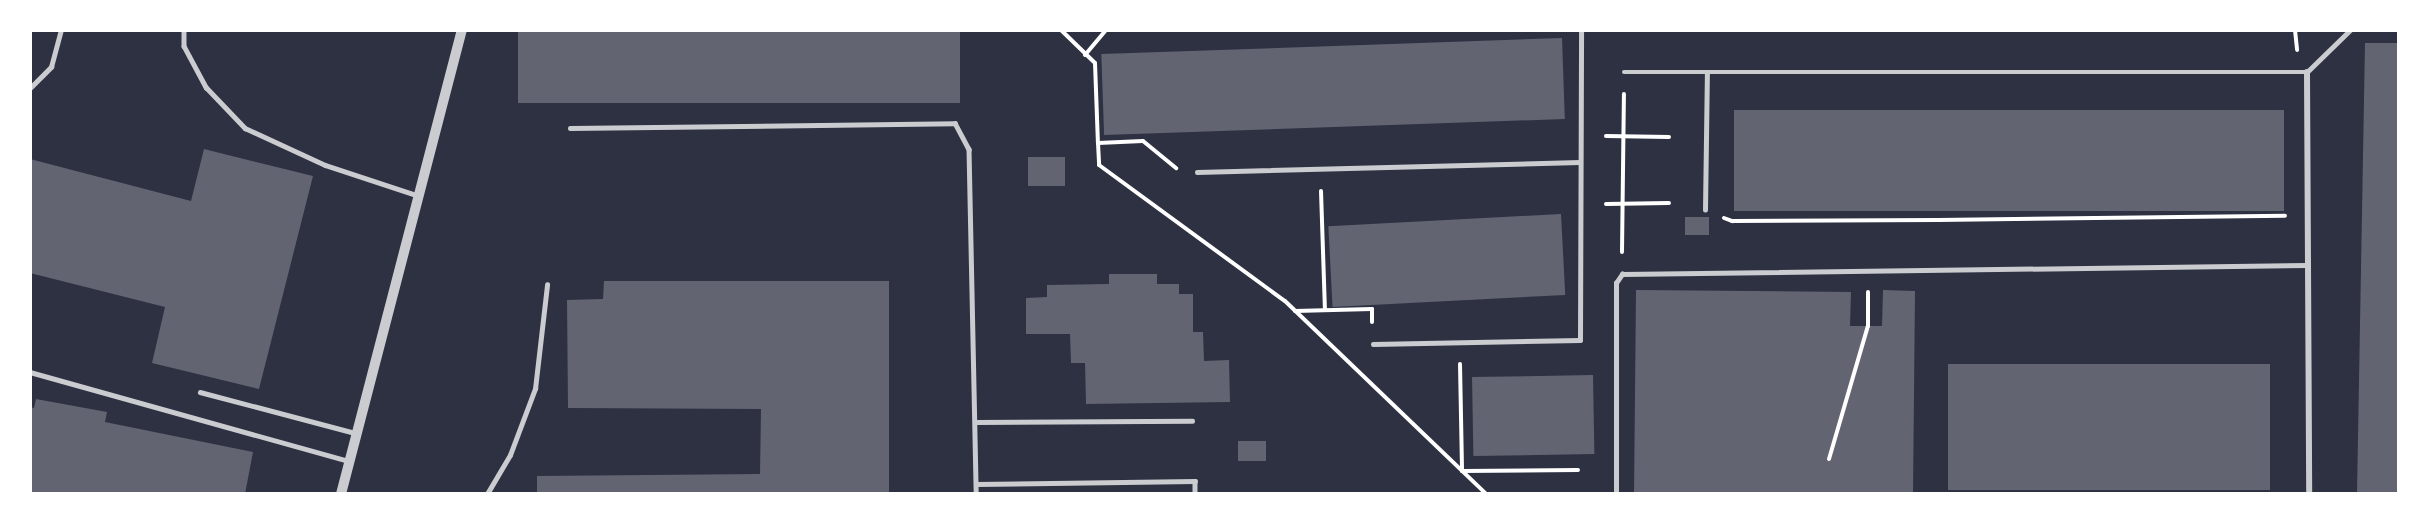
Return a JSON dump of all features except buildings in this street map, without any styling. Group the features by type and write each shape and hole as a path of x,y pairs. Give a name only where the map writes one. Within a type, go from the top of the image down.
{"street":[{"path":"341,494 416,195 462,30"},
{"path":"2307,72 2309,494"}],"lane":[{"path":"30,88 51,67 61,30"},
{"path":"184,30 183,46 206,87 245,128 325,165 416,195"},
{"path":"1624,72 2307,72 2350,30"},
{"path":"1373,344 1580,340 1582,31"},
{"path":"1705,210 1707,73"},
{"path":"570,128 955,123 969,149 976,494"},
{"path":"1197,172 1580,162"},
{"path":"1616,494 1616,284 1622,274 2307,265"},
{"path":"487,494 510,455 535,389 547,285"},
{"path":"30,372 348,461"},
{"path":"200,392 355,433"},
{"path":"975,422 1192,422"},
{"path":"976,484 1195,481 1195,494"}],"path":[{"path":"1060,30 1095,63 1100,165 1295,311 1486,494"},
{"path":"1085,55 1106,30"},
{"path":"2294,44 2295,30"},
{"path":"1622,274 1624,90"},
{"path":"1606,136 1669,137"},
{"path":"1098,143 1143,141 1179,170 1197,172"},
{"path":"1320,169 1325,310"},
{"path":"1606,204 1669,203"},
{"path":"1705,210 1732,221 2307,215"},
{"path":"1829,459 1868,326 1868,292"},
{"path":"1295,311 1372,309 1373,344"},
{"path":"1460,343 1462,471"},
{"path":"1462,471 1578,470"}]}
